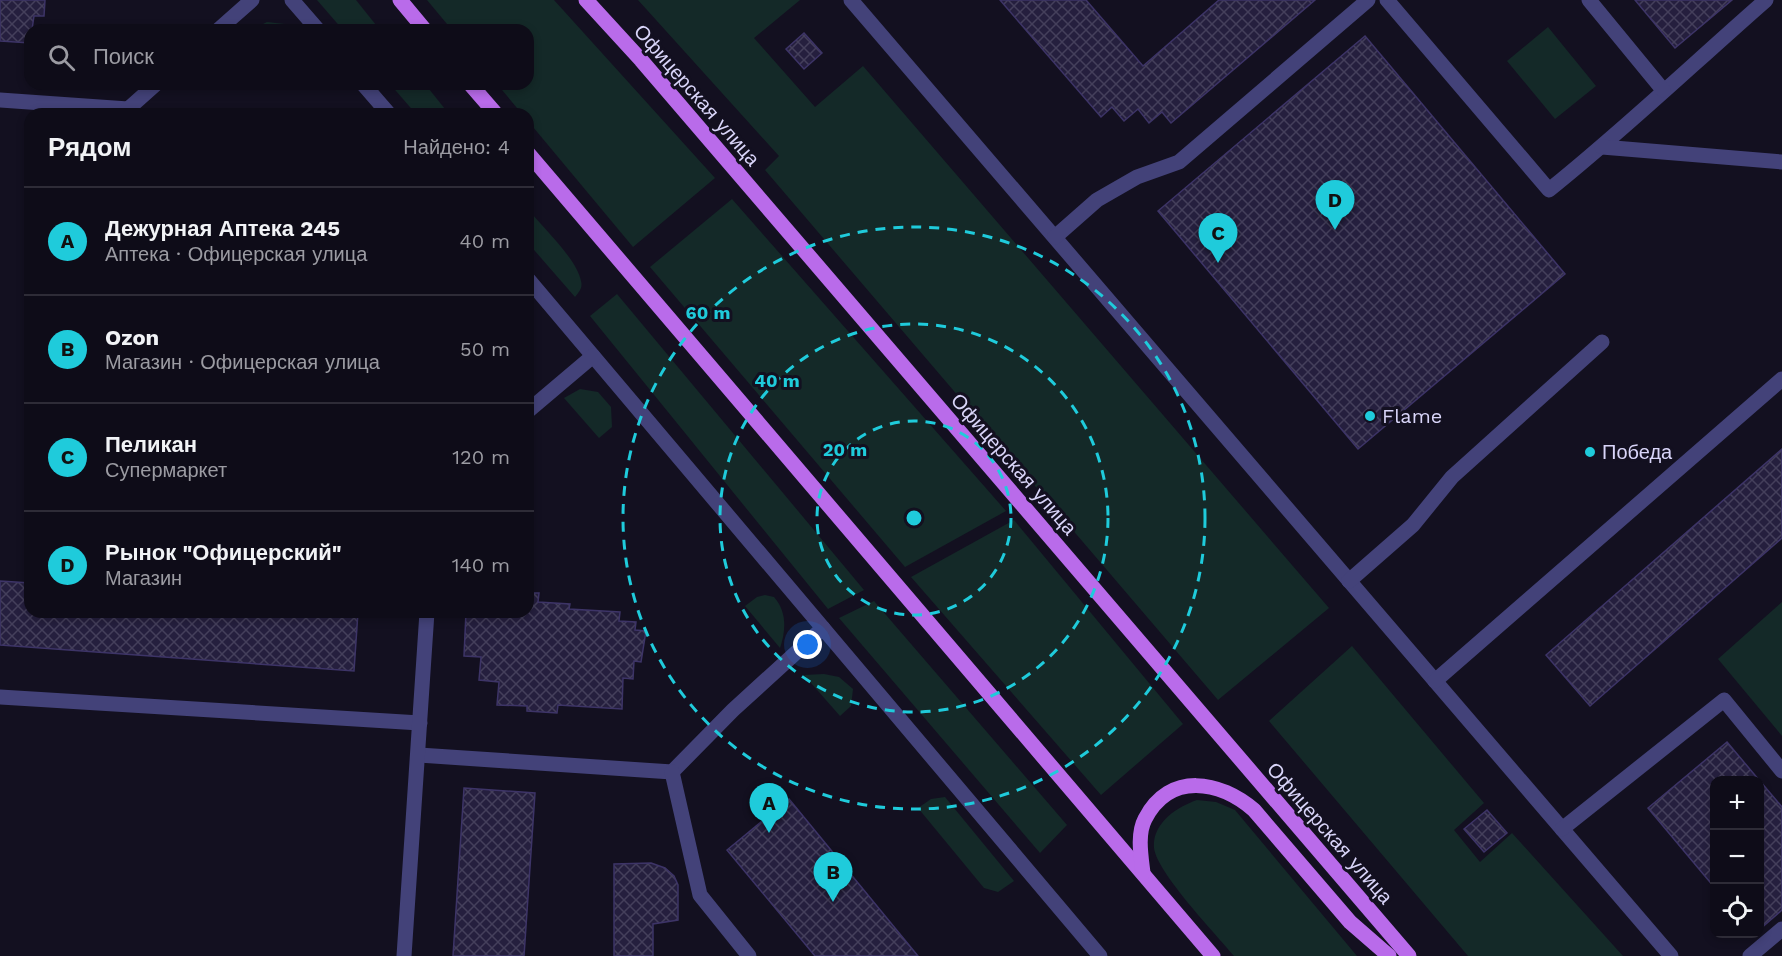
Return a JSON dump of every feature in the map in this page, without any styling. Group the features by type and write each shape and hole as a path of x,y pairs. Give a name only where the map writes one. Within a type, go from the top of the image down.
{"main road":[{"path":"400,0 420,24"},
{"name":"Офицерская улица","path":"586,0 641,60 1409,956"},
{"path":"475,90 491,108"},
{"path":"534,160 1213,956"},
{"path":"1143,873 1140,844 1144,819 1159,801 1172,790 1195,784 1220,788 1238,795 1254,810 1350,922 1389,956"}],"street":[{"path":"225,24 252,0"},
{"path":"292,0 313,24"},
{"path":"851,0 1671,956"},
{"path":"1054,237 1097,200 1137,177 1179,162 1368,0"},
{"path":"1387,0 1549,190 1602,147 1766,0"},
{"path":"1589,0 1663,90"},
{"path":"130,108 150,90"},
{"path":"368,90 384,108"},
{"path":"0,100 92,108"},
{"path":"1602,147 1782,162"},
{"path":"534,286 1100,956"},
{"path":"1349,581 1413,525 1452,477 1602,342"},
{"path":"534,406 593,356"},
{"path":"1435,681 1782,379"},
{"path":"404,956 427,618"},
{"path":"419,755 672,772 733,710 823,628"},
{"path":"0,697 420,723"},
{"path":"1562,830 1724,700 1782,771"},
{"path":"672,772 700,895 749,956"},
{"path":"1750,956 1782,929"}],"green space":[{"path":"317,0 356,0 375,24 338,24"},
{"path":"427,0 554,0 715,178 633,247 534,128 534,108 517,108 502,90 534,90 534,24 447,24"},
{"path":"638,0 800,0 754,38 815,107 863,66 1329,608 1218,700 765,170 779,156"},
{"path":"1548,27 1596,86 1555,119 1507,61"},
{"path":"395,90 430,90 444,108 411,108"},
{"path":"732,199 1006,511 905,567 650,267"},
{"path":"534,216 566,253 578,272 581,286 575,297 534,250"},
{"path":"617,294 864,590 828,609 590,316"},
{"path":"580,389 598,392 611,407 612,427 599,438 564,398"},
{"path":"1014,520 1183,724 1101,795 911,577"},
{"path":"765,595 774,597 783,615 784,628 780,648 745,606 757,597"},
{"path":"874,601 1067,825 1040,853 839,618"},
{"path":"1782,602 1782,736 1718,659"},
{"path":"1352,646 1484,803 1454,830 1480,862 1512,833 1623,956 1468,956 1269,721"},
{"path":"824,674 839,677 853,689 851,706 840,716 804,675"},
{"path":"945,797 1014,881 998,892 984,888 918,808 931,799"},
{"path":"1197,800 1216,802 1235,810 1357,956 1234,956 1176,887 1165,872 1154,848 1157,831 1167,817"}],"building":[{"path":"0,0 45,0 44,16 34,16 33,24 24,24 24,43 0,41"},
{"path":"1000,0 1086,0 1143,66 1219,0 1315,0 1171,123 1162,112 1149,123 1138,109 1124,121 1112,107 1101,117"},
{"path":"1635,0 1732,0 1675,48"},
{"path":"804,33 822,53 804,69 786,49"},
{"path":"1365,36 1565,274 1358,449 1158,211"},
{"path":"1782,449 1782,538 1590,706 1546,655"},
{"path":"0,581 24,583 24,618 358,618 354,671 0,645"},
{"path":"534,593 539,593 538,602 570,604 569,609 620,612 619,621 636,622 635,630 646,631 641,662 634,661 633,679 623,678 622,709 558,705 557,713 527,711 527,706 497,705 499,682 479,680 481,657 464,656 466,618 534,618"},
{"path":"1727,742 1756,776 1710,776 1710,882 1648,808"},
{"path":"1764,786 1782,807 1782,910 1764,926"},
{"path":"464,788 535,793 524,956 453,956"},
{"path":"789,799 918,956 815,956 727,850"},
{"path":"1487,810 1507,833 1484,852 1464,829"},
{"path":"651,863 665,868 674,876 678,885 678,920 653,924 653,956 614,956 614,864"}],"place":[{"name":"Рынок \"Офицерский\"","path":"1335,230"},
{"name":"Пеликан","path":"1218,263"},
{"name":"Flame","path":"1370,416"},
{"name":"Победа","path":"1590,452"},
{"name":"Дежурная Аптека 245","path":"769,833"},
{"name":"Ozon","path":"833,902"}]}
